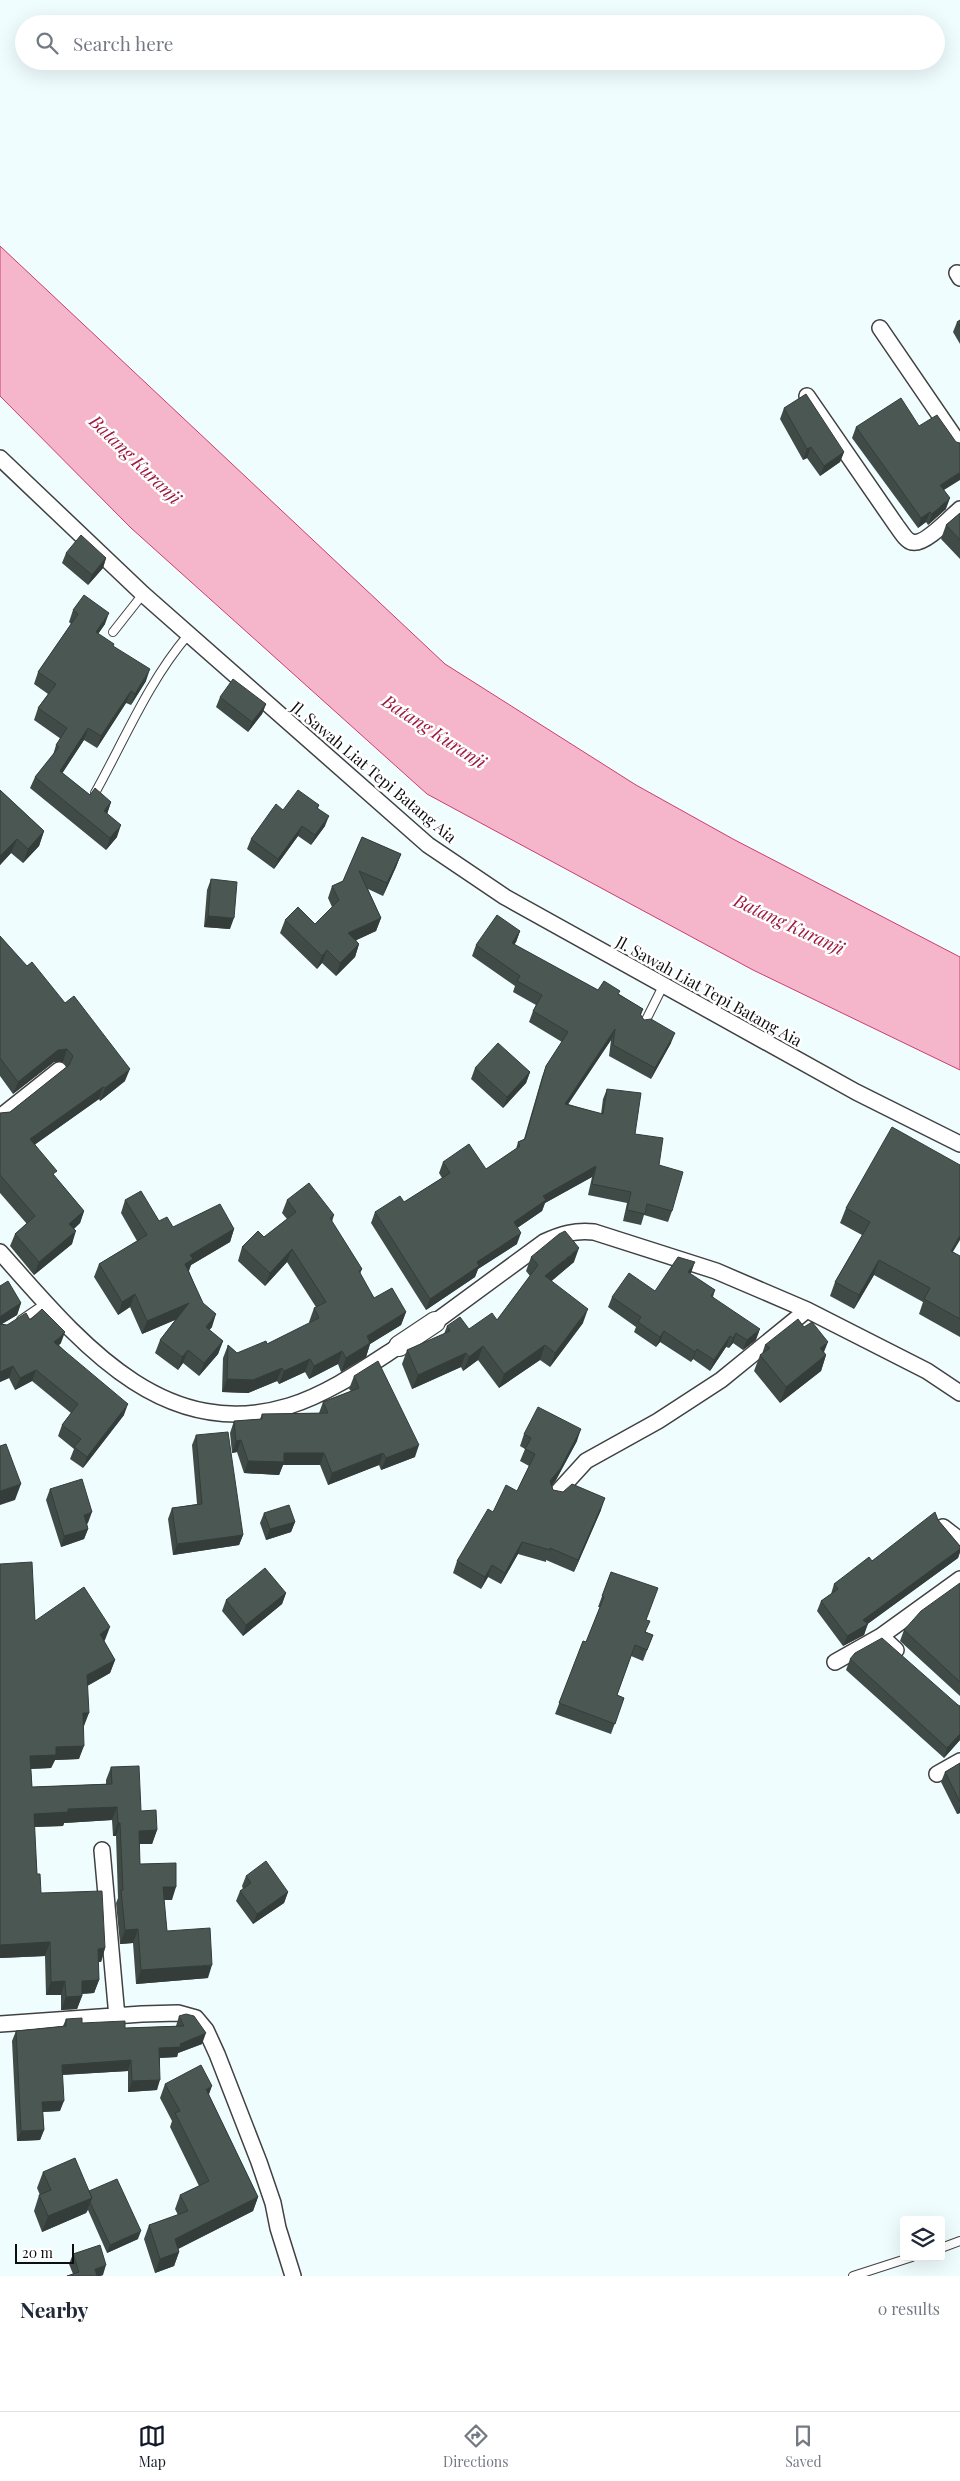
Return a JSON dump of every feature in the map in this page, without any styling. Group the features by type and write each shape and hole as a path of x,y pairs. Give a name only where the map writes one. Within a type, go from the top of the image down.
{"street":[{"path":"880,328 960,445"},
{"path":"807,396 896,526 910,541 915,543 924,540 960,509"},
{"name":"Jl. Sawah Liat Tepi Batang Aia","path":"0,458 143,594 428,845 506,897 663,986 856,1092 960,1144"},
{"path":"0,1117 59,1070"},
{"path":"0,1252 46,1303 112,1368 140,1387 180,1406 212,1413 252,1414 291,1406 349,1377 399,1346 544,1242 561,1234 580,1231 607,1234 716,1271 807,1310 927,1371 960,1393"},
{"path":"555,1495 586,1461 658,1420 721,1380 807,1310"},
{"path":"943,1527 960,1540"},
{"path":"835,1662 881,1636 960,1579"},
{"path":"881,1636 910,1662"},
{"path":"937,1774 960,1761"},
{"path":"102,1850 118,2017"},
{"path":"0,2024 178,2013 196,2018 206,2030 217,2054 273,2203 278,2228 293,2276"}],"lane":[{"path":"113,632 143,594"},
{"path":"95,793 136,711 157,676 188,634"},
{"path":"643,1026 663,986"},
{"path":"12,1327 46,1303"},
{"path":"945,2247 960,2241"},
{"path":"853,2276 900,2261"}],"water":[{"name":"Batang Kuranji","path":"0,246 445,664 636,785 733,839 960,957 960,1070 753,970 427,794 131,528 0,396"}],"building":[{"path":"806,394 844,452 824,466 811,447 807,449 784,408"},
{"path":"901,398 919,426 937,415 956,442 960,443 960,472 940,485 950,498 932,514 930,512 921,518 856,427"},
{"path":"960,513 960,540 946,525"},
{"path":"81,535 106,558 92,575 66,553"},
{"path":"84,595 109,613 96,632 114,644 113,646 150,669 135,694 131,691 101,736 88,728 60,771 90,795 95,788 111,802 104,811 121,825 110,838 35,777 59,747 56,745 67,728 38,708 56,684 38,672 78,614 73,610"},
{"path":"233,679 266,704 252,722 220,697"},
{"path":"0,790 44,831 28,849 17,839 0,856"},
{"path":"298,790 319,805 317,808 329,816 315,835 302,826 278,859 251,839 276,804 283,810"},
{"path":"362,837 401,854 387,883 359,871 381,918 348,933 359,944 340,963 327,950 322,956 285,920 298,907 315,924 339,900 332,886 343,881"},
{"path":"211,879 237,882 234,918 208,916"},
{"path":"497,915 520,931 512,943 598,990 604,981 620,991 618,994 643,1009 640,1014 644,1020 651,1019 675,1033 655,1068 613,1045 615,1029 565,1104 603,1114 607,1089 641,1093 635,1134 663,1138 659,1165 683,1172 672,1211 647,1204 645,1214 627,1210 631,1192 592,1184 596,1166 543,1196 546,1200 514,1222 521,1233 477,1262 479,1266 430,1299 375,1212 400,1196 404,1202 450,1173 443,1162 469,1144 486,1169 520,1146 518,1142 525,1139 546,1066 568,1032 533,1011 542,995 517,981 520,976 476,945"},
{"path":"0,936 27,966 32,962 65,1003 74,996 130,1069 30,1139 57,1171 53,1174 84,1211 69,1224 76,1231 39,1262 15,1234 35,1216 0,1175 0,1113 10,1112 69,1065 73,1056 67,1049 58,1050 18,1082 0,1058"},
{"path":"498,1043 530,1072 507,1097 475,1068"},
{"path":"892,1127 960,1165 960,1235 951,1251 960,1256 960,1319 924,1299 930,1288 879,1260 859,1295 835,1282 870,1222 846,1208"},
{"path":"309,1183 334,1215 330,1218 362,1269 359,1271 374,1298 392,1288 406,1312 367,1336 370,1343 346,1358 342,1351 314,1366 310,1359 284,1371 282,1368 253,1380 227,1379 228,1345 237,1353 266,1341 267,1344 319,1318 314,1308 326,1302 292,1249 270,1273 242,1247 258,1231 264,1237 296,1212 287,1200"},
{"path":"141,1191 159,1221 167,1217 173,1227 220,1204 234,1229 190,1255 193,1259 185,1264 203,1303 216,1314 206,1327 223,1341 204,1363 188,1350 182,1357 160,1340 189,1303 147,1321 135,1294 122,1302 99,1264 147,1235 125,1200"},
{"path":"565,1231 579,1248 545,1276 588,1309 555,1353 545,1345 504,1374 483,1346 469,1357 466,1353 418,1375 407,1350 450,1331 447,1326 460,1317 469,1329 492,1313 497,1320 538,1265 531,1257"},
{"path":"678,1257 695,1262 688,1272 715,1290 711,1296 760,1329 747,1340 736,1333 733,1338 730,1336 714,1360 697,1349 695,1352 664,1331 660,1337 638,1322 641,1317 612,1297 629,1273 655,1291"},
{"path":"8,1281 21,1303 1,1316 0,1322 0,1286"},
{"path":"42,1309 65,1332 54,1342 128,1404 87,1457 74,1447 81,1439 62,1425 78,1404 36,1370 20,1378 13,1366 0,1372 0,1324 7,1325 26,1313 30,1320"},
{"path":"798,1319 804,1327 812,1322 828,1342 820,1348 826,1355 786,1387 760,1355 770,1348 765,1345"},
{"path":"378,1361 419,1445 386,1458 383,1453 332,1473 324,1453 284,1453 284,1462 248,1461 241,1440 236,1441 234,1421 262,1419 262,1414 328,1413 323,1402 359,1388 354,1376"},
{"path":"538,1407 581,1429 560,1469 550,1481 553,1490 563,1492 572,1484 605,1498 578,1560 550,1548 550,1550 522,1542 505,1573 492,1565 485,1577 457,1561 488,1509 493,1512 506,1485 517,1491 535,1454 525,1449 531,1438 524,1434"},
{"path":"228,1432 243,1535 177,1544 172,1508 202,1504 196,1435"},
{"path":"6,1444 21,1484 0,1491 0,1446"},
{"path":"82,1479 92,1512 84,1515 88,1529 64,1536 50,1489"},
{"path":"289,1505 295,1522 270,1529 264,1513"},
{"path":"935,1512 938,1520 960,1546 960,1549 863,1620 868,1624 847,1636 821,1601 838,1589 834,1584 869,1557 872,1561"},
{"path":"32,1562 35,1621 84,1587 110,1627 100,1634 115,1660 87,1675 89,1713 83,1713 84,1746 56,1747 56,1755 30,1756 32,1787 112,1784 111,1767 139,1766 141,1811 156,1810 157,1830 139,1831 140,1864 176,1863 176,1887 163,1887 167,1931 210,1928 212,1965 141,1970 138,1929 125,1930 121,1890 123,1890 120,1823 118,1823 117,1807 68,1809 68,1812 34,1814 37,1874 40,1874 41,1893 102,1891 105,1948 98,1949 99,1980 82,1981 82,1996 66,1997 65,1981 51,1982 50,1942 0,1945 0,1564"},
{"path":"265,1568 286,1593 246,1625 226,1600"},
{"path":"611,1572 658,1588 646,1620 650,1621 645,1632 653,1635 647,1650 635,1645 617,1695 624,1698 615,1724 559,1703 583,1641 586,1642 604,1597 602,1596"},
{"path":"960,1583 960,1682 904,1630 921,1611"},
{"path":"882,1638 960,1706 960,1734 947,1748 850,1659 855,1653"},
{"path":"960,1763 960,1802 945,1772"},
{"path":"266,1861 288,1892 257,1914 240,1891 251,1883 246,1876"},
{"path":"186,2014 194,2016 206,2033 180,2044 181,2047 159,2048 160,2080 132,2081 131,2060 62,2065 64,2101 42,2102 44,2130 21,2131 16,2031 66,2026 66,2019 82,2018 82,2023 125,2021 125,2028 184,2026 179,2016"},
{"path":"201,2065 212,2086 206,2089 258,2197 175,2239 179,2252 160,2259 149,2225 188,2211 180,2195 209,2181 175,2113 180,2111 165,2084"},
{"path":"75,2158 92,2198 48,2216 39,2195 51,2190 43,2172"},
{"path":"117,2179 141,2231 110,2245 90,2202 92,2198 89,2191"},
{"path":"100,2245 106,2265 95,2269 97,2276 67,2276 79,2272 73,2254"}]}
